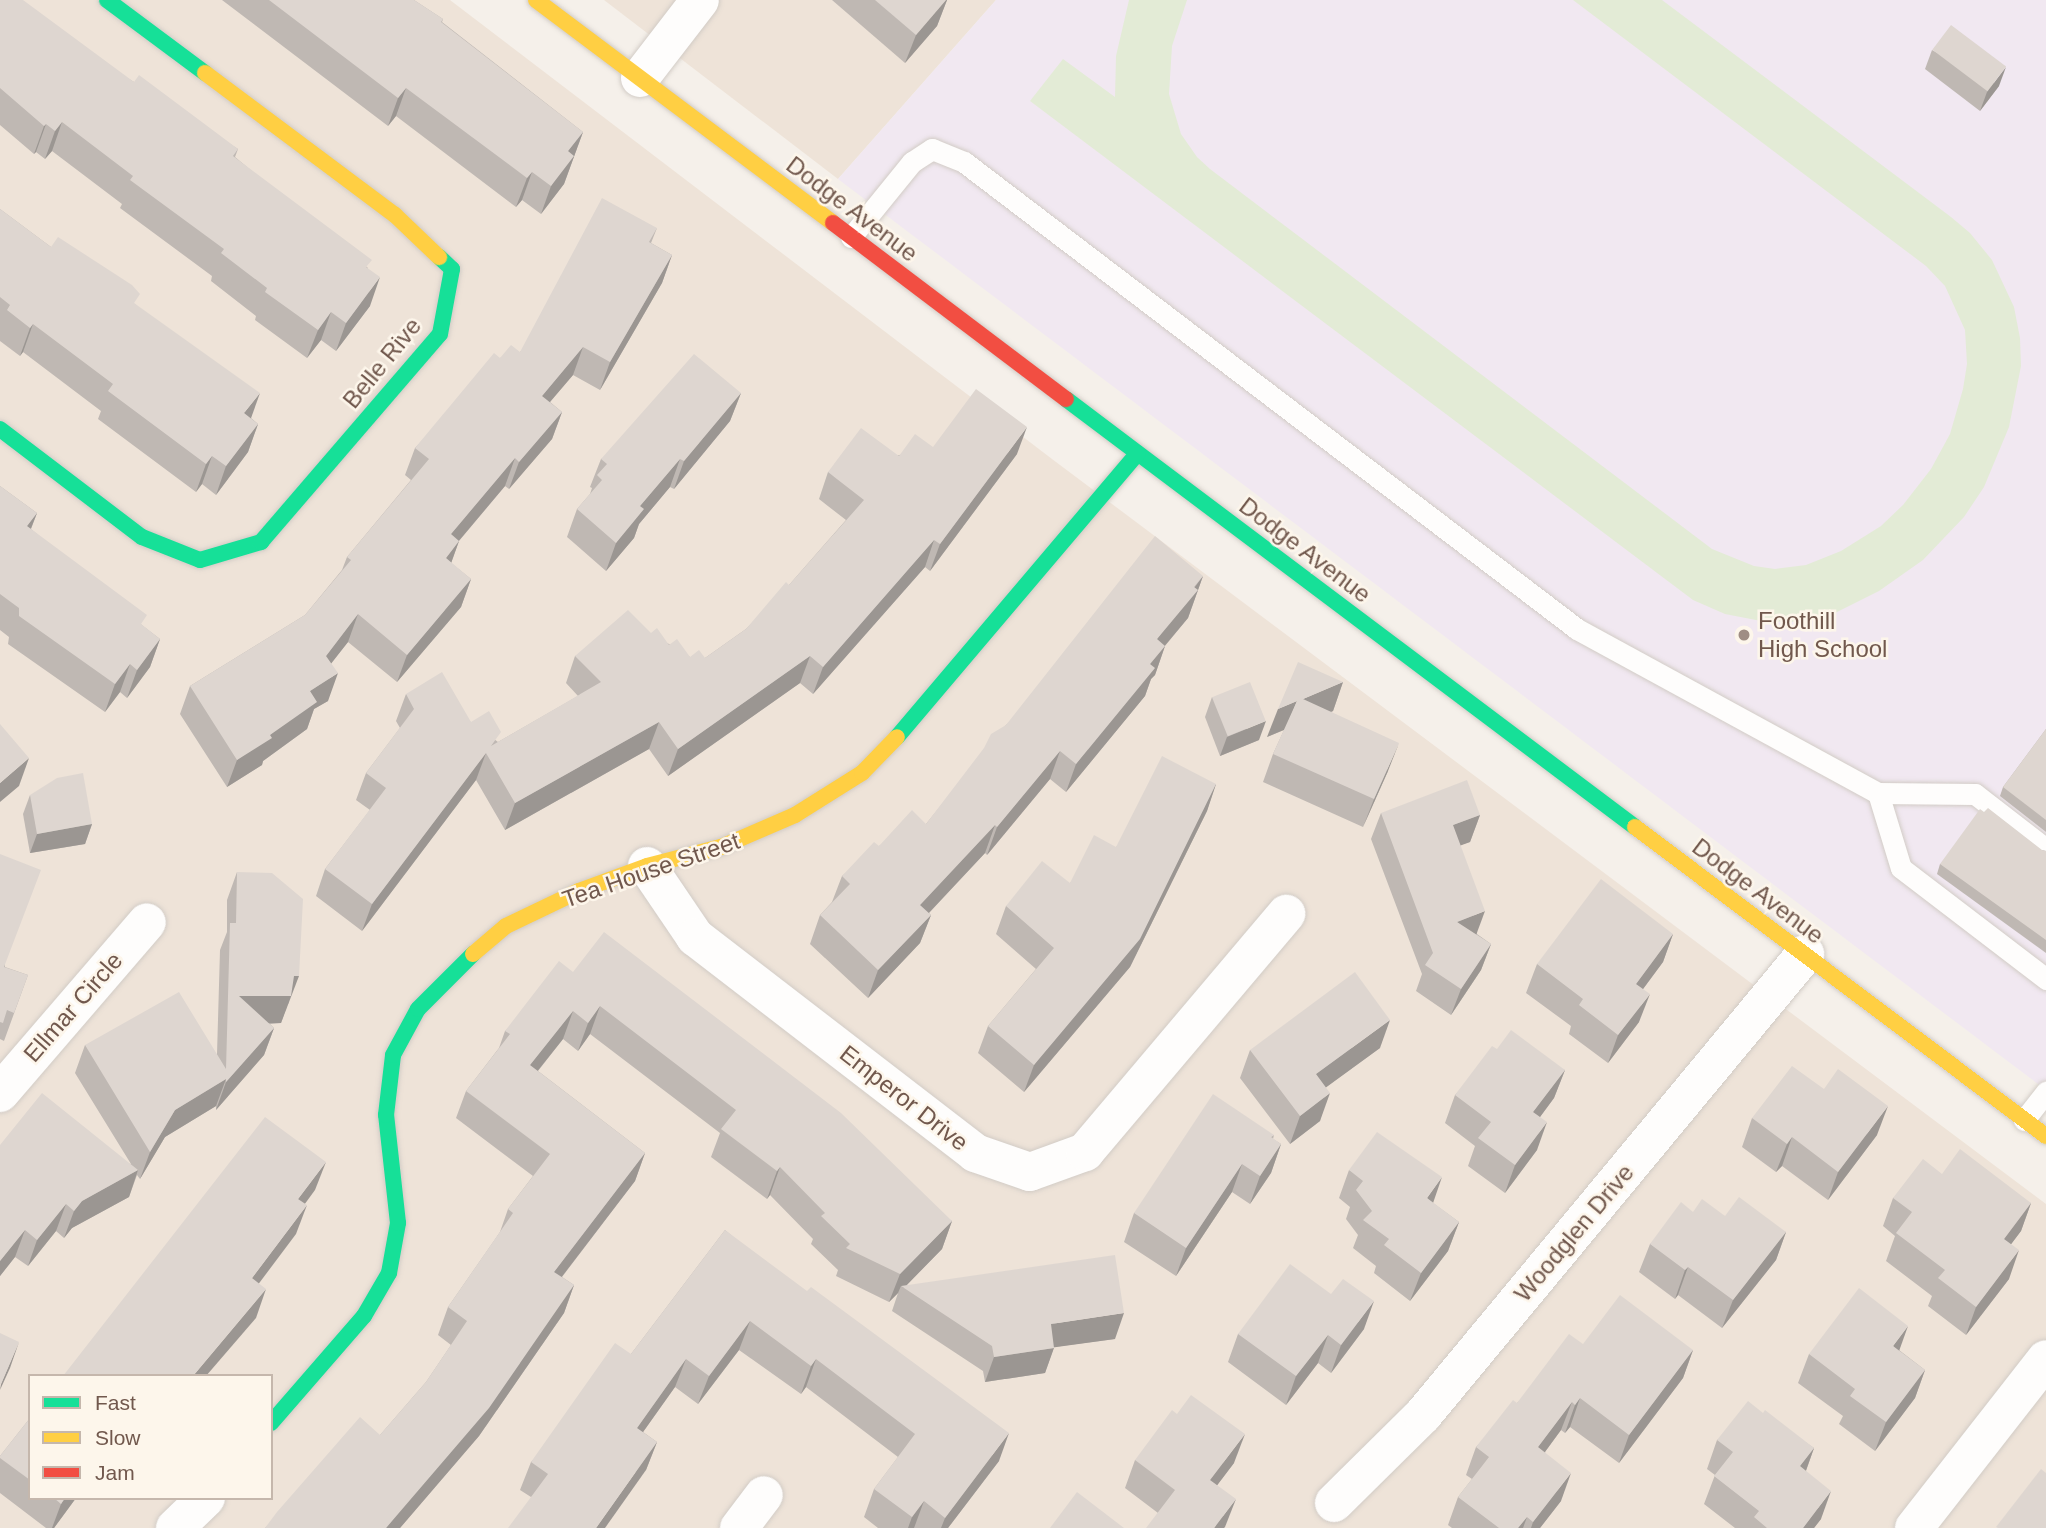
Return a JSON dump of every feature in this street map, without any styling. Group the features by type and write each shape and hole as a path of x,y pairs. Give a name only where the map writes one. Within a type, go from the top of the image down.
{"street":[{"name":"Belle Rive","path":"0,429 142,537 200,560 261,542 440,334 452,269 395,215 107,0"},
{"name":"Dodge Avenue","path":"536,0 2046,1136"},
{"path":"640,78 700,0"},
{"name":"Tea House Street","path":"273,1421 364,1316 389,1273 398,1223 386,1115 393,1055 418,1009 456,969 506,926 579,891 647,866 721,847 795,816 862,772 916,718 1138,453"},
{"name":"Emperor Drive","path":"647,866 695,937 975,1153 1030,1172 1085,1152 1286,914"},
{"name":"Ellmar Circle","path":"0,1093 146,922"},
{"name":"Woodglen Drive","path":"1334,1503 1423,1415 1805,954"},
{"path":"1914,1528 2046,1359"},
{"path":"739,1528 764,1495"},
{"path":"175,1528 204,1500"}],"lane":[{"path":"851,237 912,162 932,149 964,162 1577,629 1878,793 1975,794 2046,849"},
{"path":"1878,793 1901,868 2046,979"},
{"path":"2024,1120 2046,1092"}],"shaded area":[{"path":"0,0 450,0 1052,459 2046,1204 2046,1528 0,1528"},
{"path":"604,0 996,0 838,179"},
{"name":"Foothill High School","path":"996,0 2046,0 2046,1090 838,179"}],"green space":[{"path":"1129,0 1187,0 1172,46 1169,94 1181,134 1197,157 1210,169 1712,549 1754,566 1775,569 1806,565 1841,551 1881,526 1903,505 1931,469 1950,434 1963,389 1967,364 1965,330 1945,286 1926,266 1573,0 1662,0 1951,217 1970,233 1992,260 2014,307 2020,338 2021,366 2009,427 1984,487 1964,517 1923,560 1879,591 1835,613 1791,622 1761,621 1725,614 1693,600 1030,101 1063,59 1115,97 1116,56"}],"building":[{"path":"0,0 23,0 134,82 139,75 238,149 233,156 372,260 366,267 380,277 346,323 331,312 318,330 265,292 267,288 221,253 224,249 130,180 133,176 62,122 55,131 46,124 44,126 0,88"},
{"path":"269,0 414,0 443,19 441,22 583,132 568,151 574,156 551,186 532,172 527,178 406,88 398,98"},
{"path":"875,0 946,0 916,35"},
{"path":"1951,25 2006,67 1987,91 1932,50"},
{"path":"602,198 657,228 649,242 672,255 610,362 583,347 542,396 562,412 519,462 515,458 451,534 459,541 446,558 471,579 407,655 358,614 326,656 338,673 310,691 317,702 270,735 272,738 237,760 190,686 305,615 351,560 347,557 429,459 415,448 494,353 500,358 511,345 520,352"},
{"path":"0,209 51,247 58,237 132,285 140,294 134,303 260,393 244,413 258,424 226,466 212,456 206,464 108,391 113,384 33,324 30,328 7,310 10,305 0,297"},
{"path":"694,354 741,393 684,461 680,459 640,506 644,509 616,543 577,509 602,480 597,475 607,464 601,459"},
{"path":"976,389 1027,427 940,544 934,540 823,667 810,656 678,749 659,722 515,803 486,753 372,904 325,869 386,788 366,773 414,709 406,694 442,672 471,722 489,711 501,732 491,746 601,682 575,656 628,610 651,633 657,628 669,645 677,639 690,657 699,650 705,658 746,629 786,582 789,585 864,500 828,472 861,428 899,456 915,434 933,447"},
{"path":"0,486 37,513 27,526 147,615 141,624 160,639 137,670 130,664 115,684 19,616 19,608 0,594"},
{"path":"1155,536 1203,576 1194,587 1198,590 1157,639 1165,646 1150,664 1155,668 1076,764 1060,751 997,827 995,825 920,905 931,915 878,970 820,915 850,884 842,876 874,842 879,846 912,810 926,824 984,748 991,734 1006,725"},
{"path":"1298,662 1343,682 1303,699 1399,743 1374,799 1273,754 1297,701 1278,709"},
{"path":"1250,682 1266,721 1228,736 1212,697"},
{"path":"0,724 29,758 0,783"},
{"path":"2046,729 2046,820 2003,787"},
{"path":"1162,756 1216,784 1140,939 1034,1065 988,1026 1054,948 1006,906 1042,861 1070,883 1094,835 1116,847"},
{"path":"83,773 92,824 37,834 30,795 57,778"},
{"path":"1467,780 1480,815 1453,825 1485,911 1457,922 1491,944 1461,989 1425,965 1433,953 1381,813"},
{"path":"1988,808 2046,851 2046,940 1940,864 1980,809 1984,812"},
{"path":"0,854 41,870 4,967 28,975 14,1013 7,1010 3,1023 0,1022"},
{"path":"237,872 272,873 303,899 299,976 294,976 291,996 239,996 274,1028 226,1082 226,1079 175,1110 150,1152 85,1045 179,992 226,1069 230,923 236,923"},
{"path":"1601,879 1673,934 1636,984 1650,994 1618,1035 1579,1005 1583,999 1537,964"},
{"path":"604,932 841,1113 952,1221 900,1274 846,1248 850,1244 821,1216 825,1213 780,1167 777,1171 721,1129 736,1110 600,1006 588,1023 573,1011 530,1065 645,1153 554,1272 574,1285 489,1408 386,1528 265,1528 360,1417 380,1435 426,1382 467,1321 448,1307 513,1213 508,1209 550,1154 466,1091 510,1034 505,1031 559,961 573,972"},
{"path":"1355,972 1390,1020 1316,1074 1330,1093 1300,1116 1250,1050"},
{"path":"1511,1030 1565,1070 1533,1112 1547,1122 1515,1165 1478,1138 1491,1122 1455,1095 1492,1046 1497,1049"},
{"path":"1792,1066 1824,1089 1838,1069 1888,1106 1838,1172 1792,1137 1787,1144 1752,1118"},
{"path":"42,1093 138,1170 82,1201 74,1211 66,1204 37,1240 25,1230 0,1261 0,1145"},
{"path":"1213,1094 1274,1135 1271,1137 1281,1144 1260,1176 1242,1164 1186,1248 1134,1213"},
{"path":"265,1117 326,1162 298,1199 307,1205 252,1278 266,1289 195,1374 65,1374"},
{"path":"1377,1132 1442,1177 1427,1198 1459,1222 1421,1273 1384,1245 1389,1239 1363,1220 1372,1211 1356,1190 1363,1181 1349,1170"},
{"path":"1960,1149 2031,1203 2004,1239 2019,1250 1976,1307 1938,1278 1945,1270 1896,1233 1912,1212 1893,1198 1923,1159 1942,1174"},
{"path":"1739,1197 1786,1232 1733,1300 1688,1267 1685,1270 1650,1244 1681,1202 1693,1212 1702,1199 1725,1216"},
{"path":"725,1230 807,1291 811,1287 1009,1433 945,1518 924,1501 912,1517 874,1489 915,1434 816,1359 811,1366 750,1321 709,1376 686,1359 637,1428 657,1442 596,1528 508,1528 548,1474 531,1462 615,1343 631,1354"},
{"path":"1115,1255 1124,1313 1051,1324 1054,1348 994,1357 992,1346 901,1286"},
{"path":"1290,1264 1331,1294 1343,1279 1374,1301 1341,1345 1328,1335 1296,1376 1238,1334"},
{"path":"1859,1288 1908,1326 1893,1346 1925,1370 1886,1422 1850,1396 1855,1389 1809,1354"},
{"path":"1620,1295 1693,1350 1629,1435 1580,1398 1575,1405 1572,1402 1538,1447 1571,1473 1533,1522 1527,1517 1518,1528 1499,1528 1458,1497 1489,1457 1476,1447 1513,1400 1517,1403 1569,1334 1583,1344"},
{"path":"0,1333 19,1342 1,1384 0,1384"},
{"path":"1191,1395 1245,1434 1210,1480 1236,1499 1214,1528 1146,1528 1175,1490 1135,1460 1172,1410 1177,1414"},
{"path":"1748,1401 1763,1413 1765,1410 1814,1448 1800,1466 1831,1491 1803,1528 1767,1528 1754,1517 1759,1511 1714,1476 1733,1452 1717,1440"},
{"path":"28,1421 28,1479 0,1456"},
{"path":"2041,1469 2046,1473 2046,1528 1996,1527"},
{"path":"1077,1492 1124,1528 1050,1528"}],"traffic: fast":[{"path":"107,0 205,73"},
{"path":"0,429 142,537 200,560 261,542 440,334 452,269 439,257"},
{"path":"1066,399 1635,827"},
{"path":"897,737 1138,453"},
{"path":"273,1421 364,1316 389,1273 398,1223 386,1115 393,1055 418,1009 473,954"}],"traffic: slow":[{"path":"536,0 833,223"},
{"path":"205,73 395,215 439,257"},
{"path":"473,954 506,926 579,891 647,866 721,847 795,815 862,773 897,737"},
{"path":"1635,827 2046,1136"}],"traffic: jam":[{"path":"833,223 1066,399"}],"place":[{"name":"Foothill High School","path":"1744,635"}]}
